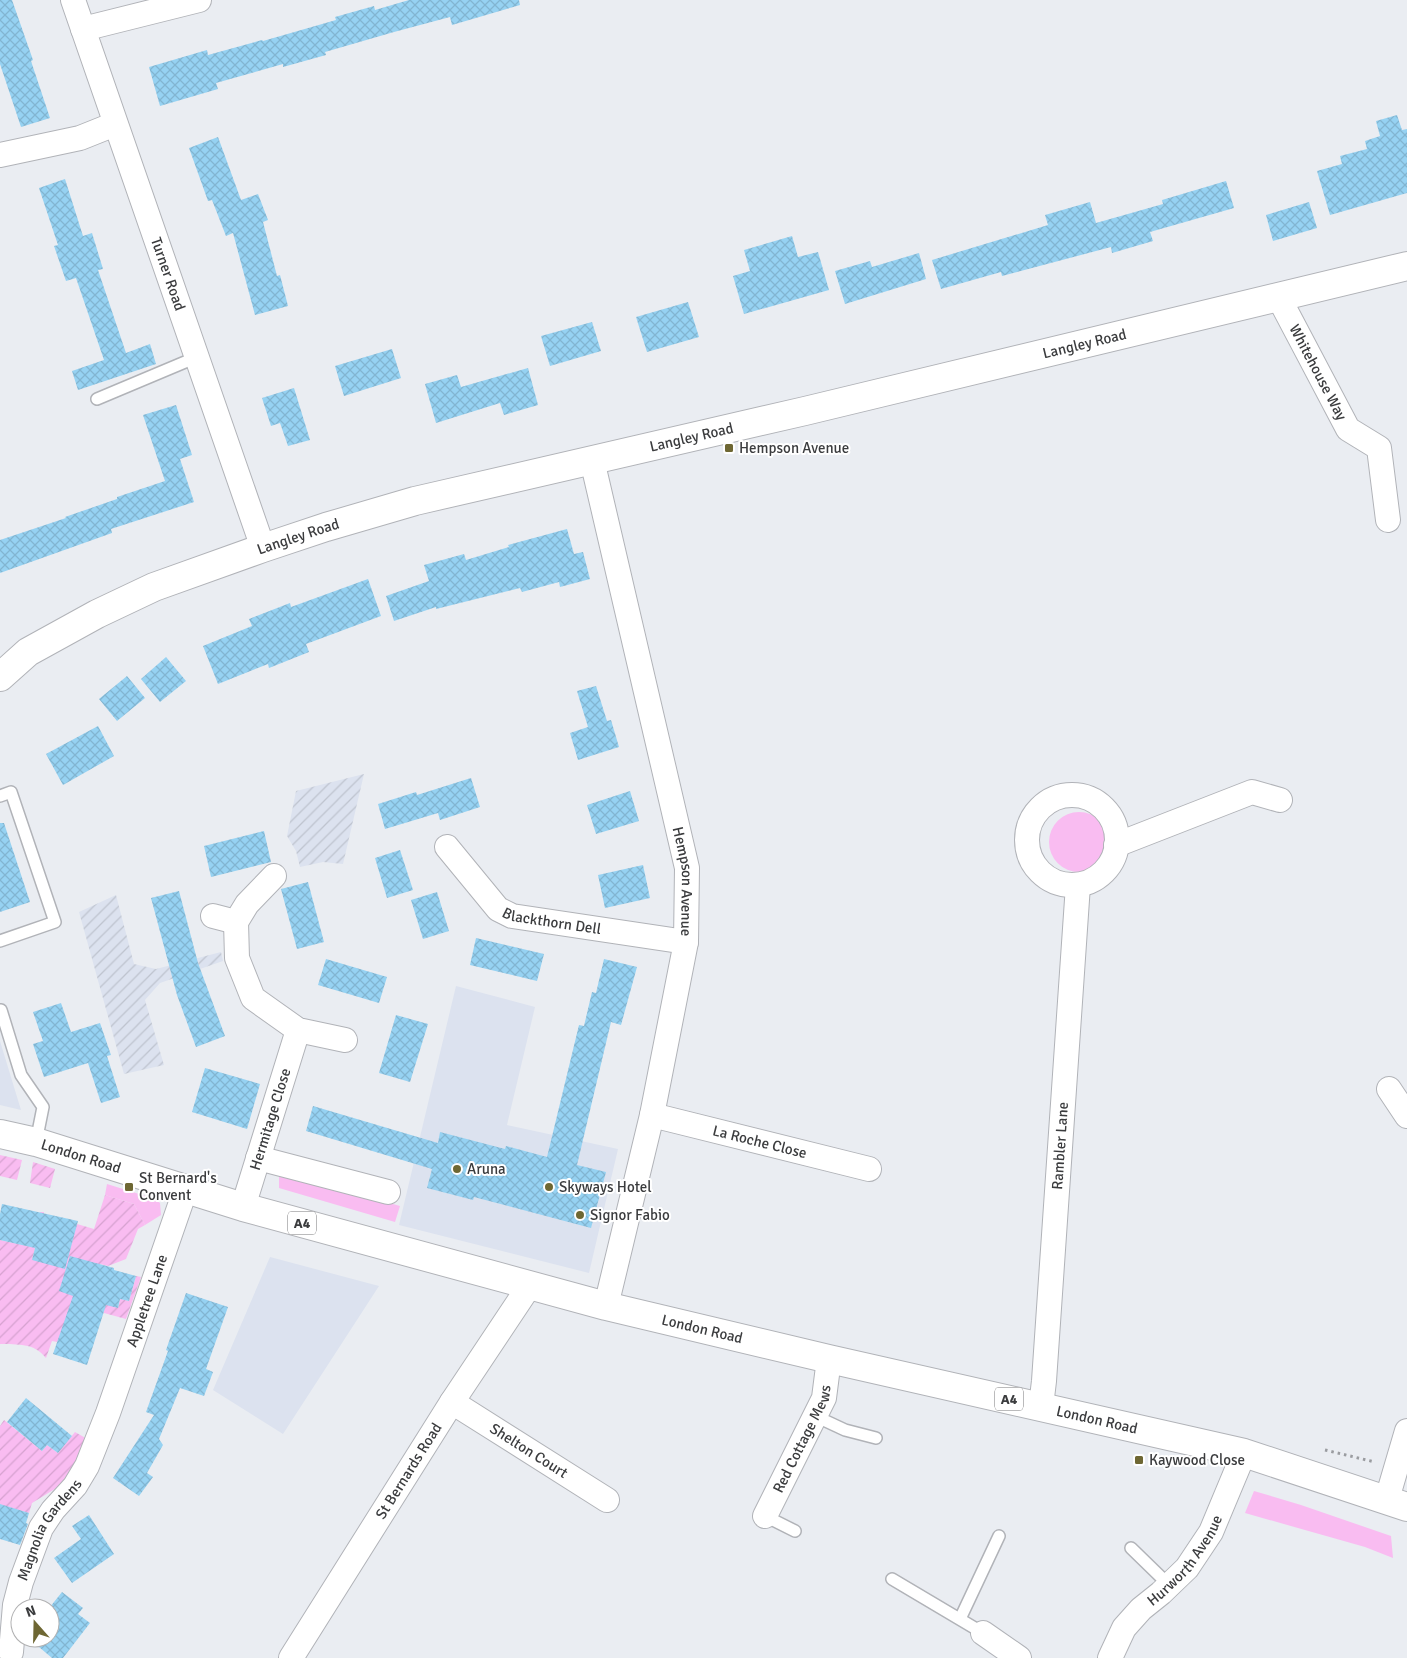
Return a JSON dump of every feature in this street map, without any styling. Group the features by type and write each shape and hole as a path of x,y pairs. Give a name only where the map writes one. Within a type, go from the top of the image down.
{"street":[{"name":"Turner Road","path":"73,0 263,548"},
{"path":"83,29 199,0"},
{"path":"0,155 80,138 115,124"},
{"name":"Langley Road","path":"0,677 28,652 97,614 154,587 326,527 415,501 1280,298 1407,266"},
{"name":"Whitehouse Way","path":"1280,298 1348,429 1379,448 1388,520"},
{"name":"Hempson Avenue","path":"592,460 687,868 686,942 652,1115 606,1306"},
{"path":"1116,845 1252,792 1280,800"},
{"path":"1058,797 1088,798 1100,806 1110,817 1116,831 1116,845 1114,857 1100,876 1078,885 1063,884 1049,879 1038,870 1030,858 1027,843 1028,828 1035,815 1045,804 1058,797"},
{"name":"Blackthorn Dell","path":"447,847 498,909 512,916 686,942"},
{"path":"274,876 248,904 225,919 237,958 253,998 298,1030 345,1040"},
{"name":"Rambler Lane","path":"1041,1406 1078,885"},
{"name":"Hermitage Close","path":"243,1207 298,1030"},
{"path":"1389,1089 1407,1116"},
{"name":"La Roche Close","path":"652,1115 869,1169"},
{"name":"London Road","path":"0,1134 36,1142 243,1207 606,1306 829,1359 1244,1452 1397,1503"},
{"path":"258,1158 388,1192"},
{"name":"Appletree Lane","path":"108,1413 186,1188"},
{"name":"St Bernards Road","path":"291,1658 452,1402 530,1285"},
{"name":"Red Cottage Mews","path":"765,1516 824,1398 829,1359"},
{"name":"Shelton Court","path":"452,1402 607,1500"},
{"name":"Magnolia Gardens","path":"11,1652 15,1605 40,1528 81,1477 108,1413"},
{"path":"1397,1503 1407,1431"},
{"name":"Hurworth Avenue","path":"1110,1658 1124,1628 1140,1609 1187,1568 1211,1532 1244,1452"},
{"path":"983,1633 1016,1657"}],"lane":[{"path":"97,399 197,357"},
{"path":"0,796 11,792 56,922 0,941"},
{"path":"1,1010 21,1076 43,1107 36,1142"},
{"path":"815,1416 845,1430 876,1438"},
{"path":"765,1516 795,1531"},
{"path":"960,1619 999,1536"},
{"path":"1130,1548 1169,1585"},
{"path":"892,1579 983,1633"}],"path":[{"path":"1318,1449 1376,1462"}],"shaded area":[{"path":"364,774 343,864 323,862 300,867 296,851 287,836 296,791"},
{"path":"1079,812 1096,817 1104,825 1109,842 1104,859 1096,867 1079,872 1062,867 1054,859 1049,842 1054,825 1062,817"},
{"path":"116,895 134,964 156,969 221,952 223,961 160,983 145,1000 164,1065 124,1074 79,912"},
{"path":"456,986 535,1007 507,1125 618,1149 589,1273 399,1225"},
{"path":"0,1041 21,1110 0,1105"},
{"path":"0,1155 22,1160 17,1180 0,1176"},
{"path":"33,1162 55,1169 50,1188 30,1183"},
{"path":"279,1172 400,1206 395,1222 279,1188"},
{"path":"107,1184 155,1199 160,1203 161,1215 145,1225 134,1204 105,1195"},
{"path":"105,1195 134,1204 145,1225 138,1229 126,1259 108,1266 100,1264 93,1291 118,1308 120,1299 129,1301 136,1276 141,1277 126,1319 82,1307 57,1342 52,1341 46,1358 36,1349 30,1347 0,1344 0,1240 32,1247 40,1212 44,1212 32,1260 77,1224 94,1229"},
{"path":"270,1257 379,1286 283,1434 213,1390"},
{"path":"4,1420 42,1451 47,1445 58,1453 75,1432 89,1440 76,1476 32,1503 29,1513 0,1505 0,1426"},
{"path":"1254,1491 1391,1536 1393,1558 1365,1547 1245,1513"}],"building":[{"path":"0,0 12,0 33,60 31,61 50,118 21,127 0,64"},
{"path":"409,0 519,0 520,5 452,25 450,17 394,32 325,52 326,55 283,67 283,64 216,83 218,89 160,106 149,67 207,50 208,55 263,41 336,20 335,17 374,6 375,10"},
{"path":"1397,115 1402,130 1407,129 1407,193 1330,215 1317,171 1342,164 1340,156 1367,149 1365,141 1380,136 1376,121"},
{"path":"218,137 241,200 258,194 268,220 263,222 277,276 280,275 288,306 255,315 233,233 226,236 212,200 208,201 189,148"},
{"path":"65,179 83,236 92,233 103,269 98,270 126,353 150,344 156,364 78,390 72,371 104,360 76,278 66,281 54,246 58,245 39,188"},
{"path":"1226,181 1234,208 1150,232 1153,241 1112,253 1111,247 1002,276 1001,272 941,289 932,260 1048,225 1045,215 1090,202 1096,223 1163,204 1162,200"},
{"path":"1309,202 1317,228 1273,241 1266,215"},
{"path":"792,236 798,257 818,252 829,290 744,314 733,276 750,271 744,250"},
{"path":"919,253 926,279 845,304 835,271 870,261 872,267"},
{"path":"688,302 699,337 647,352 636,317"},
{"path":"592,322 601,351 550,366 541,336"},
{"path":"392,349 401,378 344,396 335,366"},
{"path":"528,368 538,405 504,415 500,403 436,423 425,384 457,375 461,387"},
{"path":"294,388 310,440 288,446 280,423 271,426 262,398"},
{"path":"176,405 192,455 180,459 194,502 111,529 112,533 0,573 0,540 66,518 117,499 117,497 165,481 143,415"},
{"path":"567,529 574,554 583,552 590,579 560,587 559,582 522,592 520,588 436,609 436,607 394,621 386,596 429,581 424,565 464,554 466,560 509,547 508,545"},
{"path":"368,579 381,616 306,644 309,652 269,668 268,664 218,684 203,646 252,626 249,619 290,603 291,607"},
{"path":"166,657 186,681 160,702 141,679"},
{"path":"127,676 145,698 117,721 99,699"},
{"path":"596,686 607,721 611,720 619,747 578,760 570,733 588,727 577,691"},
{"path":"98,726 114,756 63,785 46,754"},
{"path":"471,778 480,807 440,820 438,813 385,829 378,804 416,792 417,795"},
{"path":"630,791 639,821 596,834 587,805"},
{"path":"0,823 4,823 30,902 0,912"},
{"path":"264,831 271,862 211,877 204,846"},
{"path":"400,850 413,890 387,898 375,858"},
{"path":"643,865 650,898 605,908 598,875"},
{"path":"308,882 324,942 297,949 281,889"},
{"path":"179,891 198,963 225,1036 196,1047 177,995 151,898"},
{"path":"437,892 449,931 423,939 411,900"},
{"path":"476,938 544,954 537,981 470,965"},
{"path":"326,959 387,977 379,1003 318,985"},
{"path":"604,959 637,967 621,1025 611,1022 577,1165 606,1172 591,1228 474,1197 473,1200 427,1188 432,1169 306,1131 313,1106 438,1143 440,1132 505,1149 506,1146 547,1157 579,1025 584,1026 592,992 596,993"},
{"path":"61,1003 71,1032 100,1023 111,1055 107,1056 120,1097 101,1103 88,1063 44,1077 33,1044 43,1041 33,1012"},
{"path":"396,1015 428,1024 410,1082 379,1073"},
{"path":"205,1068 260,1084 247,1129 192,1112"},
{"path":"2,1204 78,1221 65,1269 32,1260 35,1248 0,1240"},
{"path":"70,1256 136,1276 129,1301 120,1299 118,1308 106,1305 87,1365 53,1354 73,1296 59,1291"},
{"path":"186,1293 228,1307 206,1369 213,1372 204,1396 180,1388 159,1439 163,1445 147,1473 153,1477 139,1496 113,1478 154,1415 146,1412"},
{"path":"26,1398 72,1436 58,1453 47,1445 42,1451 7,1422"},
{"path":"0,1504 29,1513 26,1523 28,1524 20,1545 0,1539"},
{"path":"89,1515 114,1554 72,1583 54,1558 81,1539 72,1526"},
{"path":"62,1592 83,1608 78,1614 90,1623 63,1658 52,1658 40,1648 60,1648 60,1598 57,1598"}],"place":[{"name":"Hempson Avenue","path":"729,448"},
{"name":"Aruna","path":"457,1169"},
{"name":"St Bernard's Convent","path":"129,1187"},
{"name":"Skyways Hotel","path":"549,1187"},
{"name":"Signor Fabio","path":"580,1215"},
{"name":"Kaywood Close","path":"1139,1460"}]}
